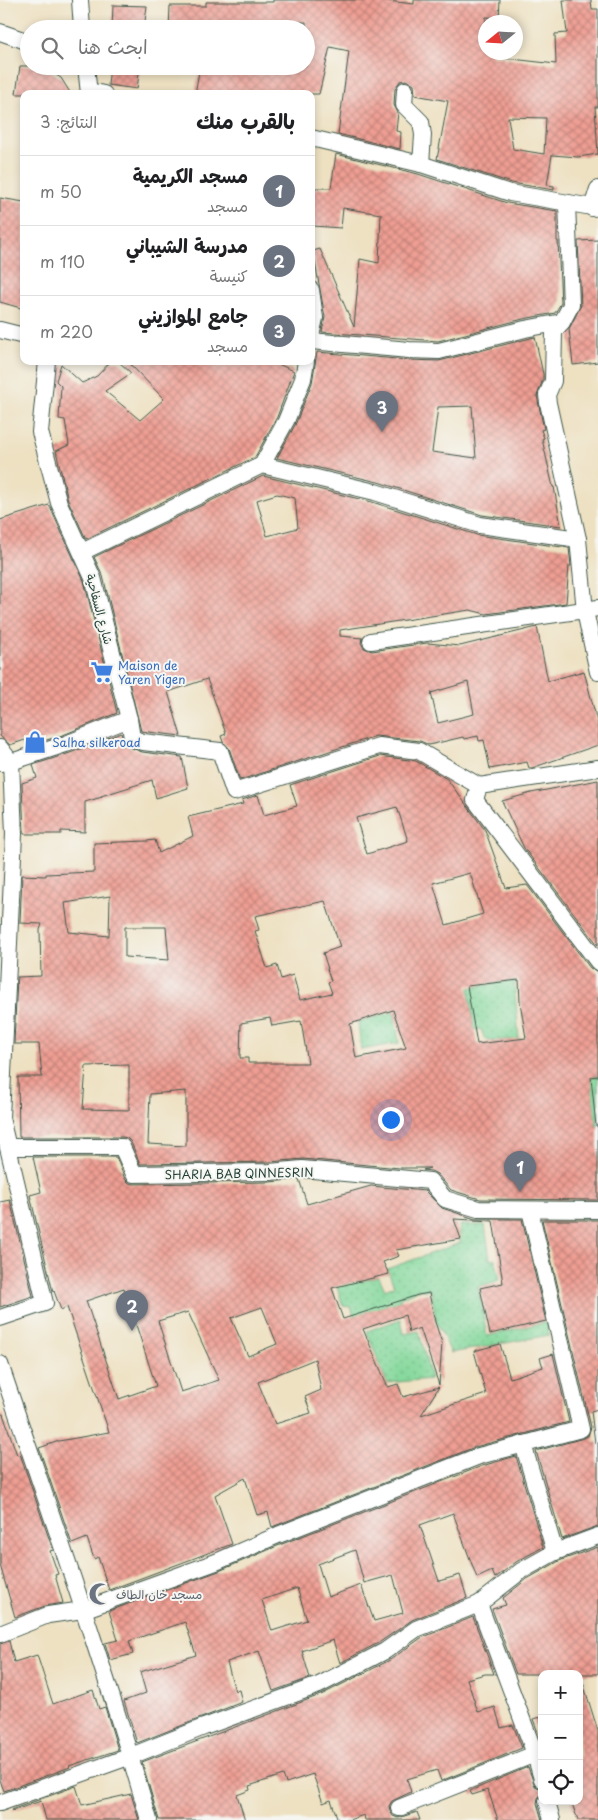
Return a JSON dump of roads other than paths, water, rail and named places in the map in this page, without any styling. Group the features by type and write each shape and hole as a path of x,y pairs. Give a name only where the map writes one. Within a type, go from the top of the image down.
{"street":[{"path":"80,0 81,20"},
{"path":"0,32 20,39"},
{"path":"89,75 93,90"},
{"path":"405,90 404,106 421,122 423,135 421,164"},
{"path":"315,143 421,164 510,193 595,208 598,189"},
{"path":"567,203 571,305 562,322 554,330 553,381 547,395 592,609 598,672"},
{"path":"315,341 439,351 525,329 562,322"},
{"path":"0,330 20,335"},
{"name":"شارع السفاحية","path":"47,365 40,432 60,503 93,578 129,719 132,738 220,751 234,792 380,746 419,751 479,786"},
{"path":"82,552 262,465 286,421 303,379 305,365"},
{"path":"262,465 375,492 480,525 578,539"},
{"path":"371,642 592,609"},
{"path":"5,762 66,744 129,719"},
{"path":"0,748 5,762 14,834 1,1118 45,1303 0,1318"},
{"path":"598,768 479,786 475,800 598,962"},
{"name":"SHARIA BAB QINNESRIN","path":"8,1147 122,1147 134,1174 302,1170 430,1181 445,1199 478,1209 598,1210"},
{"path":"0,1634 48,1615 83,1610 216,1562 278,1535 479,1456 581,1429 530,1210"},
{"path":"0,1364 131,1756 149,1820"},
{"path":"523,1444 555,1552"},
{"path":"0,1803 319,1685 385,1651 416,1629 479,1604 521,1572 555,1552 598,1536"},
{"path":"479,1604 538,1765"},
{"path":"399,1808 535,1754"},
{"path":"548,1805 552,1820"}],"place":[{"name":"جامع الموازيني","path":"382,432"},
{"name":"Maison de Yaren Yigen","path":"102,672"},
{"name":"Salha silkeroad","path":"35,742"},
{"name":"مسجد الكريمية","path":"520,1192"},
{"name":"مدرسة الشيباني","path":"132,1331"},
{"name":"مسجد خان الطاف","path":"100,1594"}]}
